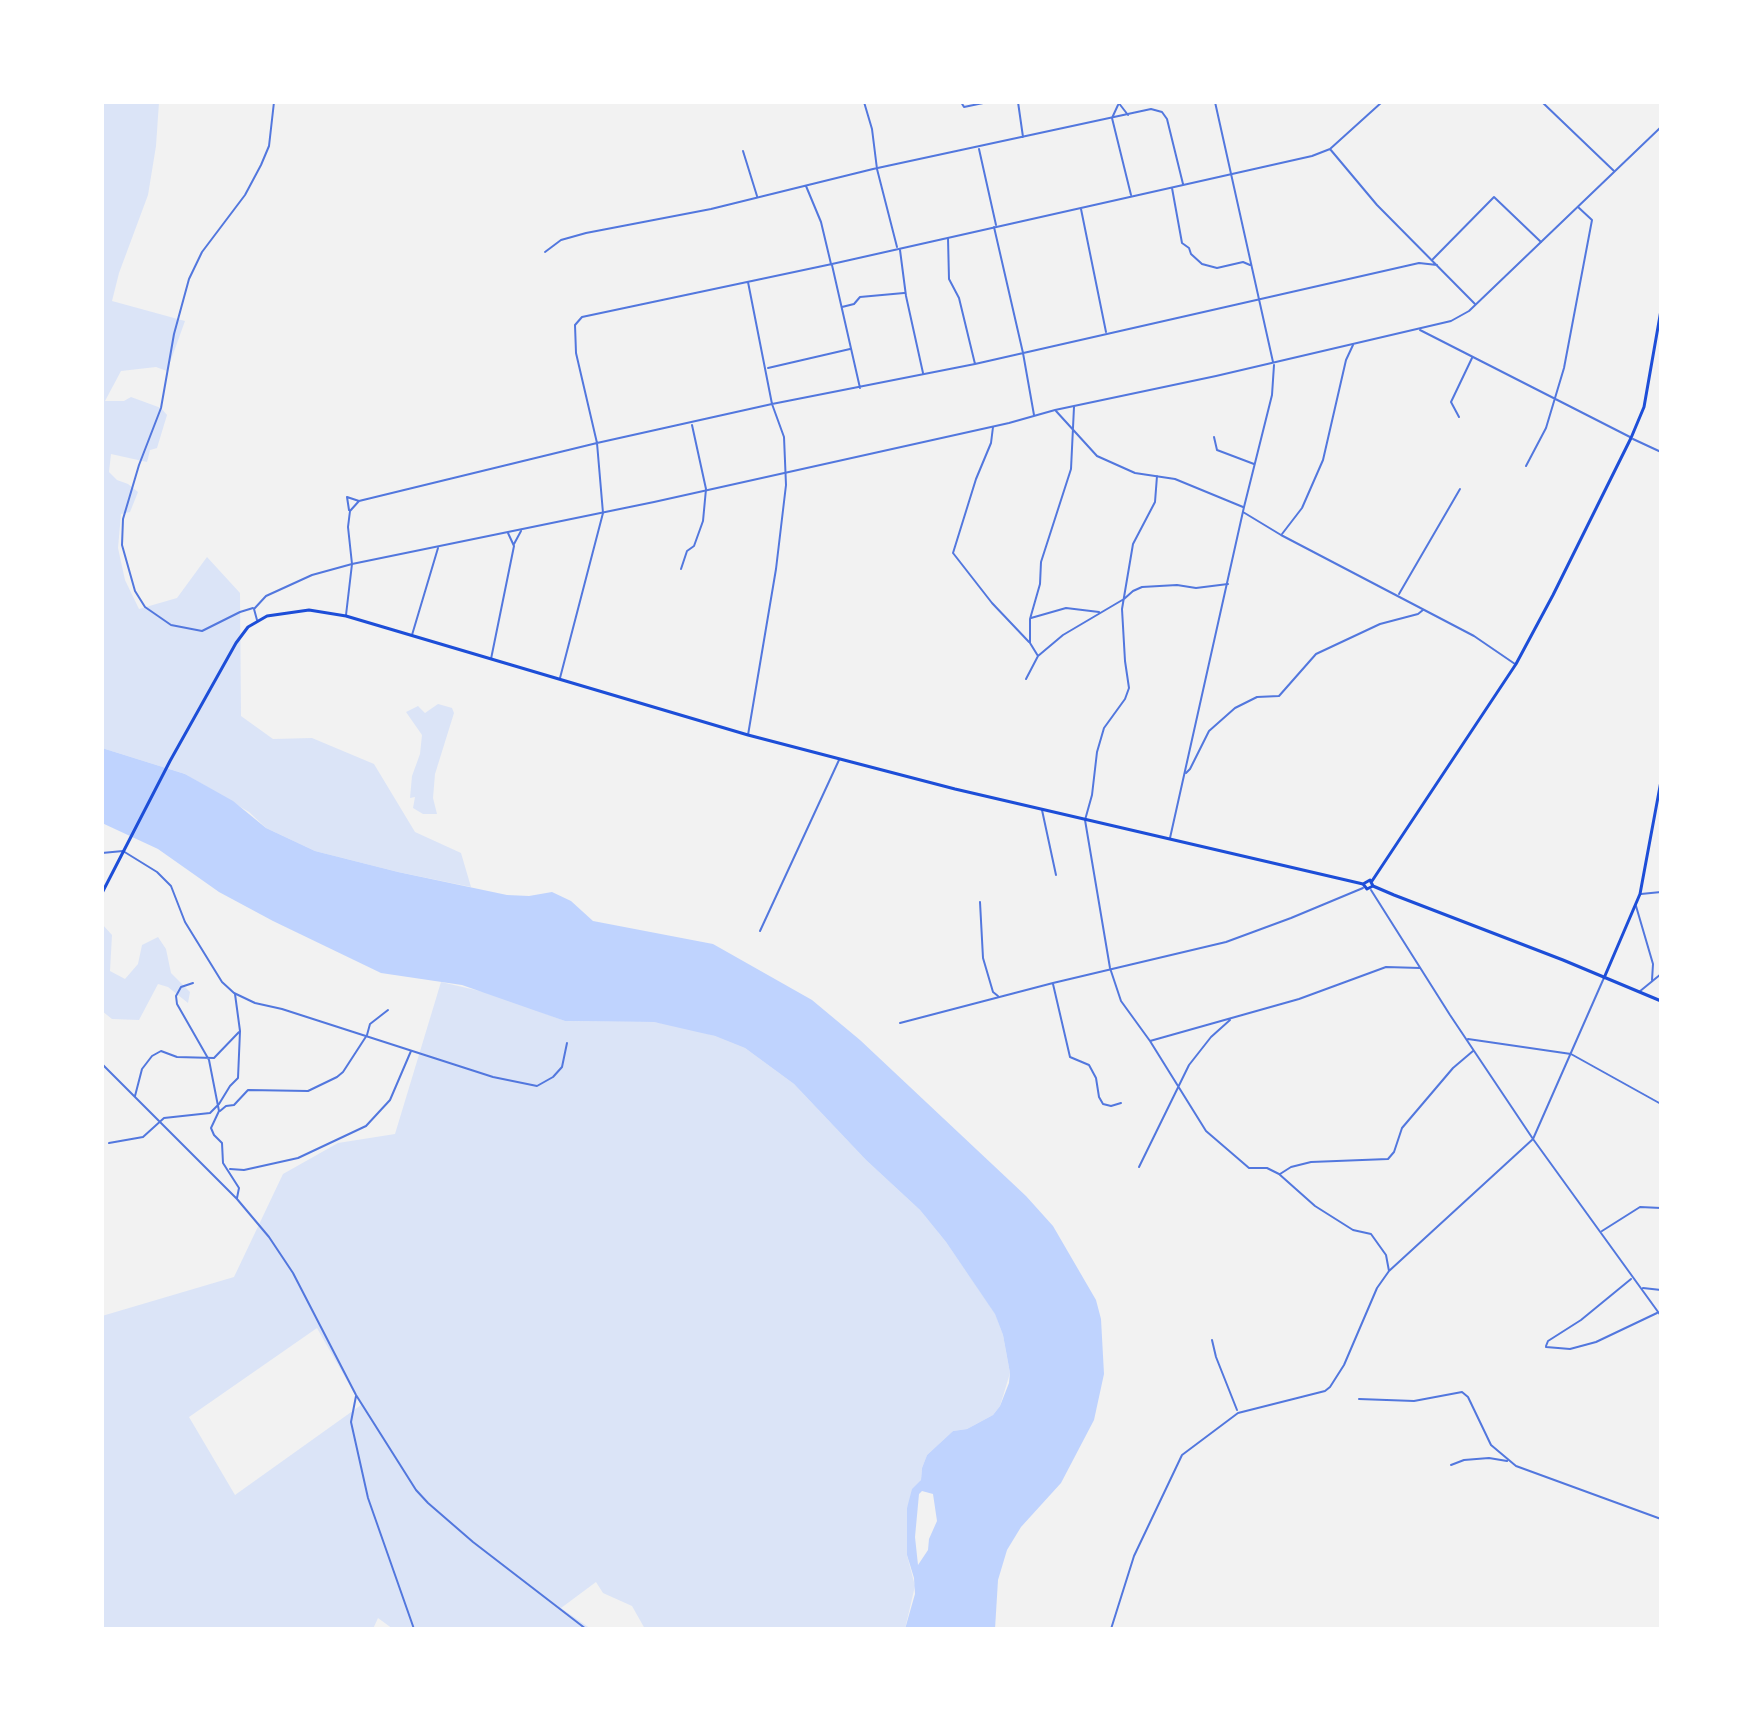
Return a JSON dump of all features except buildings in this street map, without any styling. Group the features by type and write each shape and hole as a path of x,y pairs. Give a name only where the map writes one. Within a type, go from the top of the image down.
{"main road":[{"path":"1372,885 1516,664 1631,438 1644,407 1661,310"},
{"path":"102,893 170,761 236,643 248,627 258,621 279,612 294,610 346,616 839,759 1042,810 1372,885"},
{"path":"1604,978 1640,894 1661,781"},
{"path":"1363,885 1366,880 1661,1001"}],"street":[{"path":"255,607 202,631 171,625 145,607 135,591 122,545 123,519 161,408 174,334 189,279 202,252 245,195 261,165 269,146 274,102"},
{"path":"864,102 872,129 877,169 899,249 905,293 924,375"},
{"path":"961,102 964,107 988,102"},
{"path":"1018,102 1023,138"},
{"path":"1170,839 1243,510 1272,395 1273,363 1215,102"},
{"path":"560,679 603,513 597,443 576,353 575,325 582,317 1312,156 1330,149 1382,102"},
{"path":"1542,102 1614,172"},
{"path":"1129,116 1118,104 1112,118 1131,196"},
{"path":"545,252 561,240 586,233 711,209 1151,109 1162,112 1167,119 1183,185"},
{"path":"258,621 253,613 266,596 303,578 352,564 521,531 784,473 1420,330 1461,317 1661,127"},
{"path":"979,147 1034,416"},
{"path":"1330,149 1377,205 1476,305"},
{"path":"743,151 757,197"},
{"path":"806,185 821,222 860,389"},
{"path":"1172,188 1182,243 1202,264 1217,268 1243,262 1252,265"},
{"path":"1432,260 1494,197 1541,242"},
{"path":"1526,466 1546,428 1556,400 1592,220 1577,206"},
{"path":"1081,208 1106,333"},
{"path":"948,237 949,279 959,298 975,364"},
{"path":"346,616 352,564 347,497 359,501 772,404 975,364 1419,263 1437,265"},
{"path":"748,281 772,404 784,437 786,485 748,735"},
{"path":"841,308 854,304 860,297 905,293"},
{"path":"1420,330 1661,452"},
{"path":"1281,535 1302,508 1323,460 1346,360 1353,345"},
{"path":"767,368 850,349"},
{"path":"1459,417 1451,402 1473,357"},
{"path":"1030,643 1030,619 1040,584 1041,562 1071,469 1074,407"},
{"path":"1055,410 1097,456 1135,473 1175,479 1243,510 1281,535 1399,594 1474,636 1516,664"},
{"path":"681,569 703,521 706,489 692,423"},
{"path":"993,426 991,443 976,479 953,553 1038,656"},
{"path":"1214,437 1217,450 1255,464"},
{"path":"1157,476 1155,502 1133,544 1124,599 1125,661 1129,688 1125,699 1104,728 1085,820 1110,968 1121,1001 1206,1131 1249,1168 1267,1168 1279,1174 1315,1206 1353,1230 1371,1234 1386,1255 1389,1271"},
{"path":"1399,594 1460,489"},
{"path":"350,511 359,501"},
{"path":"491,659 514,546 521,531"},
{"path":"508,533 514,546"},
{"path":"411,637 438,548"},
{"path":"1026,679 1038,656 1063,635 1142,587 1177,585 1196,588 1228,584"},
{"path":"1030,619 1066,608 1099,612"},
{"path":"1185,773 1209,731 1235,708 1257,697 1279,696 1316,654 1380,624 1418,614 1424,609"},
{"path":"760,931 839,759"},
{"path":"1042,810 1056,875"},
{"path":"102,853 123,851 157,872 171,886 185,922 222,982 234,993 255,1003 367,1035 493,1077 537,1086 553,1077 562,1067 567,1043"},
{"path":"900,1023 1110,968 1226,942 1363,885"},
{"path":"1372,885 1421,968 1533,1139 1661,1316"},
{"path":"1640,894 1661,892"},
{"path":"1637,901 1636,910 1653,964 1652,980"},
{"path":"980,902 983,958 993,992 999,997"},
{"path":"1150,1041 1299,999 1386,967 1421,968"},
{"path":"1638,992 1661,974"},
{"path":"1111,1629 1134,1556 1176,1464 1198,1441 1238,1413 1325,1391 1330,1387 1344,1365 1377,1288 1389,1271 1533,1139 1604,978"},
{"path":"193,983 181,987 176,996 177,1004 209,1060 219,1104 211,1128 222,1143 223,1163 239,1188 237,1199"},
{"path":"1053,983 1070,1057 1089,1065 1103,1104 1111,1106 1121,1103"},
{"path":"109,1143 143,1137 164,1118 210,1113 219,1104 238,1078 240,1031 234,993"},
{"path":"219,1111 234,1105 248,1090 308,1091 337,1077 367,1035 370,1024 388,1010"},
{"path":"1139,1167 1189,1065 1211,1037 1231,1020"},
{"path":"135,1096 142,1069 152,1056 161,1051 177,1057 209,1060 231,1043 240,1031"},
{"path":"1468,1039 1571,1054 1661,1104"},
{"path":"227,1169 244,1170 298,1158 366,1126 390,1100 411,1050"},
{"path":"1279,1174 1311,1162 1388,1159 1394,1152 1402,1128 1453,1068 1474,1050"},
{"path":"102,1064 237,1199 269,1237 293,1273 356,1395 416,1490 473,1542 586,1629"},
{"path":"1600,1232 1640,1207 1661,1208"},
{"path":"1632,1278 1581,1320 1548,1341 1546,1347 1570,1349 1596,1342 1658,1312"},
{"path":"1642,1288 1661,1290"},
{"path":"1212,1340 1238,1413"},
{"path":"1359,1399 1414,1401 1462,1392 1468,1397 1491,1445 1509,1461 1528,1472 1661,1519"},
{"path":"356,1395 351,1422 368,1498 414,1629"},
{"path":"1451,1465 1476,1459 1509,1461"}],"shaded area":[{"path":"102,102 159,102 148,195 112,301 185,321 167,371 156,367 121,371 105,401 124,401 131,397 161,408 167,415 157,448 150,450 147,462 111,454 109,472 138,492 130,512 121,514 118,548 125,580 139,609 177,598 207,557 240,593 241,716 273,739 312,738 374,764 415,832 461,853 471,887 315,851 266,828 249,812 185,774 102,748"},
{"path":"438,704 452,708 454,713 435,774 433,798 437,814 423,814 413,808 415,797 410,798 422,735 406,712 418,706 425,713"},
{"path":"102,924 112,935 110,971 125,979 138,964 142,945 158,937 166,949 171,973 190,992 188,1003 168,987 158,984 139,1020 112,1019 102,1011"},
{"path":"441,982 493,994 565,1021 654,1022 715,1036 745,1048 794,1084 866,1160 920,1210 995,1313 1003,1335 1010,1373 1000,1406 993,1415 967,1429 953,1431 927,1455 921,1480 907,1508 907,1555 915,1586 905,1629 645,1629 632,1606 603,1593 596,1582 561,1608 591,1629 393,1629 378,1618 373,1629 102,1629 102,1316 234,1277 283,1174 338,1143 395,1134","holes":["317,1328 361,1405 235,1495 189,1417"]}],"water":[{"path":"102,748 185,774 233,801 266,828 315,851 507,895 529,896 552,892 571,901 593,921 713,944 812,1000 860,1040 1026,1196 1053,1226 1096,1300 1101,1319 1104,1374 1094,1420 1061,1483 1021,1527 1007,1550 998,1580 995,1629 905,1629 915,1594 907,1555 907,1508 912,1489 921,1480 927,1455 953,1431 967,1429 993,1415 1000,1406 1010,1373 1003,1335 995,1314 920,1210 866,1160 794,1084 745,1048 715,1036 654,1022 565,1021 462,985 381,973 219,892 158,849 102,823","holes":["922,1491 933,1494 937,1521 928,1550 918,1565 915,1537 919,1494"]}]}
